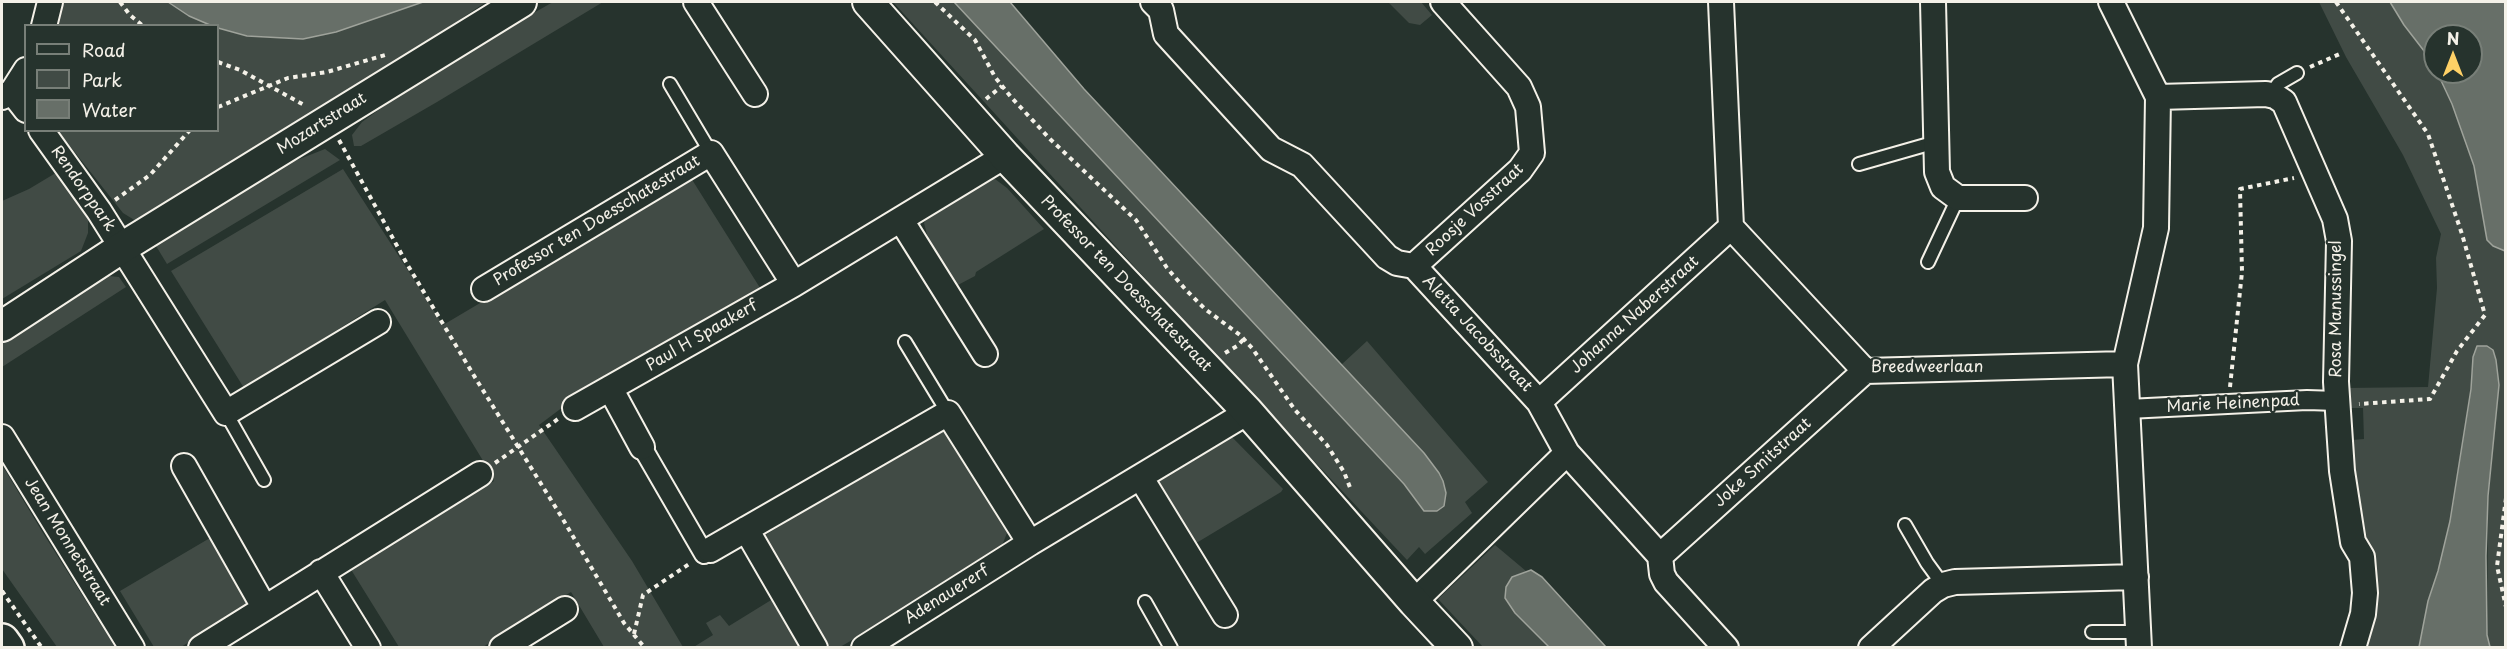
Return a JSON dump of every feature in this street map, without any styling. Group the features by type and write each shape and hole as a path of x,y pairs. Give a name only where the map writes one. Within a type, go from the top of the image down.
{"main road":[{"path":"2,641 6,648"}],"street":[{"path":"44,24 50,2"},
{"name":"Mozartstraat","path":"2,326 123,247 521,2"},
{"path":"696,2 755,94"},
{"name":"Professor ten Doesschatestraat","path":"868,2 1005,156 1248,412 1457,648"},
{"name":"Roosje Vosstraat","path":"1414,266 1520,170 1532,153 1528,106 1519,87 1443,2"},
{"path":"1721,2 1731,227"},
{"path":"1933,2 1937,172 1943,187 1958,198 2025,198"},
{"path":"2111,2 2158,97 2156,228 2125,364 2139,640"},
{"name":"Aletta Jacobsstraat","path":"1161,4 1166,34 1271,149 1302,165 1387,257 1397,263 1414,266 1539,402 1567,453 1660,556 1662,574 1666,582 1726,648"},
{"path":"13,100 24,75"},
{"path":"2158,97 2270,95"},
{"name":"Rosa Manussingel","path":"2270,95 2284,102 2335,219 2339,242 2337,404 2342,471 2353,542 2361,557 2365,593 2363,614 2353,648"},
{"name":"Rendorppark","path":"42,132 123,247"},
{"name":"Professor ten Doesschatestraat","path":"484,289 711,153 794,284"},
{"path":"794,284 1005,156"},
{"path":"901,220 985,354"},
{"name":"Breedweerlaan","path":"1731,227 1865,370 2125,364"},
{"name":"Johanna Naberstraat","path":"1539,402 1731,227"},
{"path":"123,247 226,413 378,322"},
{"name":"Paul H Spaakerf","path":"575,408 794,284"},
{"name":"Joke Smitstraat","path":"1660,556 1865,370"},
{"path":"610,388 642,447 707,552 948,413 1030,543 1248,412"},
{"name":"Marie Heinenpad","path":"2128,409 2228,406 2307,400 2337,404"},
{"name":"Jean Monnetstraat","path":"2,437 132,648"},
{"path":"1414,602 1567,453"},
{"path":"184,466 264,607"},
{"path":"201,648 480,474"},
{"path":"1141,478 1225,615"},
{"path":"746,529 815,648"},
{"name":"Adenauererf","path":"864,648 1030,543"},
{"path":"321,572 368,648"},
{"path":"1871,648 1933,591 1943,585 1955,582 2136,577"},
{"path":"502,648 565,609"}],"lane":[{"path":"2270,95 2278,84 2297,73"},
{"name":"Professor ten Doesschatestraat","path":"670,84 711,153"},
{"path":"1859,164 1936,142"},
{"path":"1928,262 1958,198"},
{"path":"905,342 948,413"},
{"path":"226,413 264,480"},
{"path":"1905,525 1943,585"},
{"path":"1144,602 1171,648"},
{"path":"2092,632 2139,640"}],"path":[{"path":"120,2 141,24"},
{"path":"935,2 975,40 995,77 1011,97 1064,153 1136,220 1167,268 1186,290 1205,309 1240,335 1267,365 1278,387 1328,446 1344,472 1354,499"},
{"path":"2336,2 2428,134 2462,234 2485,315 2457,351 2430,399 2337,404"},
{"path":"219,107 288,78 327,72 394,52"},
{"path":"2297,73 2342,54"},
{"path":"219,62 240,70 268,85 328,121 407,264 624,622 645,648"},
{"path":"99,211 150,175 188,132"},
{"path":"2228,406 2242,272 2240,189 2315,173"},
{"path":"518,447 575,408"},
{"path":"2505,498 2497,566 2505,608"},
{"path":"634,634 643,595 707,552"},
{"path":"2,591 42,648"}],"green space":[{"path":"60,2 168,2 189,16 208,24 55,24"},
{"path":"423,2 486,2 316,116 157,211 136,221 123,213 59,132 219,132 219,28 247,36 303,39 336,32"},
{"path":"553,2 603,2 361,146 354,146 352,135 362,122 391,101 449,61"},
{"path":"893,2 954,2 1408,488 1424,453 1341,365 1367,341 1488,482 1465,502 1472,513 1425,554 1419,547 1407,560 1236,378"},
{"path":"1388,2 1421,2 1432,15 1420,25 1409,23"},
{"path":"2319,2 2390,2 2423,50 2423,84 2442,84 2452,104 2474,166 2487,240 2493,246 2505,251 2505,647 2490,647 2487,635 2488,496 2499,385 2473,357 2471,389 2450,521 2428,601 2419,647 2365,647 2371,629 2375,578 2353,469 2352,440 2364,439 2363,408 2346,408 2346,388 2428,387 2437,288 2436,258 2441,234 2403,155 2346,57"},
{"path":"325,149 340,160 167,264 156,246 163,240 292,162"},
{"path":"343,169 443,325 691,178 762,291 567,404 539,425 632,561 683,647 604,647 571,592 483,647 399,647 350,568 494,481 482,459 385,300 244,388 171,271"},
{"path":"59,171 88,214 88,233 81,251 2,299 2,201 29,189"},
{"path":"991,176 1007,188 1044,229 976,272 975,276 956,286 928,238 924,223 928,215"},
{"path":"99,275 119,277 126,287 2,367 2,338"},
{"path":"943,430 1007,533 999,553 985,564 840,647 692,648 713,635 706,623 720,615 729,626 789,589 745,548 924,435"},
{"path":"1231,436 1283,489 1193,545 1160,488 1160,479 1163,475"},
{"path":"2,465 115,647 57,647 2,569"},
{"path":"215,535 248,598 244,608 181,647 154,647 120,591"},
{"path":"1495,545 1526,571 1512,577 1506,587 1549,647 1483,647 1438,599"}],"water":[{"path":"168,2 423,2 336,32 303,39 247,36 219,28 219,24 208,24 189,16"},
{"path":"954,2 1010,2 1084,89 1424,453 1443,481 1446,493 1444,506 1437,511 1424,511 1404,484"},
{"path":"2390,2 2505,2 2505,251 2493,246 2487,240 2474,166 2443,84 2483,84 2483,24 2423,24 2423,50"},
{"path":"2477,346 2487,346 2493,350 2499,385 2488,496 2487,635 2490,647 2419,647 2428,601 2450,521 2471,389 2473,357"},
{"path":"1531,570 1542,577 1606,647 1549,647 1515,613 1505,598 1506,587 1512,577"}]}
